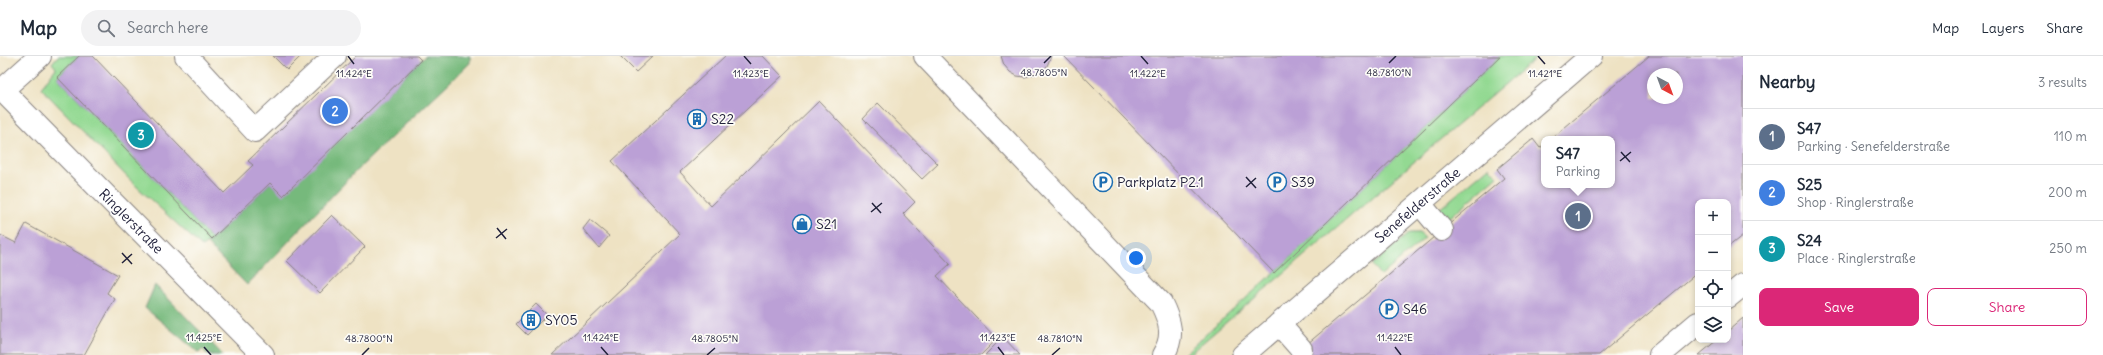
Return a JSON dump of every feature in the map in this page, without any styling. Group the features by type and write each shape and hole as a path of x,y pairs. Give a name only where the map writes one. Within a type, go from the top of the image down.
{"street":[{"path":"1,89 40,56"},
{"path":"186,56 255,130 335,56"},
{"path":"925,56 1161,303 1169,318 1171,332 1168,348 1163,355"},
{"name":"Senefelderstraße","path":"1243,355 1591,56"},
{"name":"Ringlerstraße","path":"1,89 263,355"},
{"path":"1420,204 1442,230"},
{"path":"1731,295 1743,285"},
{"path":"1279,324 1301,349"},
{"path":"1660,355 1695,326"}],"green space":[{"path":"58,56 79,56 57,77 212,239 202,247 135,185 41,88 56,68 52,63"},
{"path":"425,56 470,56 470,63 356,171 247,285 207,244 270,183 283,195"},
{"path":"1500,56 1538,56 1188,355 1183,355 1274,273"},
{"path":"1489,167 1498,176 1442,224 1437,211"},
{"path":"1409,233 1419,233 1425,238 1381,276 1372,265"},
{"path":"155,285 223,355 208,355 203,349 199,353 145,308"}],"building":[{"path":"79,56 93,56 224,193 253,165 248,161 356,56 417,56 421,60 283,196 270,183 212,239 57,77"},
{"path":"273,56 301,56 287,70"},
{"path":"620,56 653,56 636,72"},
{"name":"S21","path":"725,56 763,56 782,76 680,172 711,206 819,101 915,202 903,214 950,264 937,276 997,339 981,355 552,355 680,234 612,161"},
{"path":"1001,56 1051,56 1047,66 1042,72 1025,77 1017,76 1010,72 1004,65"},
{"name":"S39","path":"1064,56 1500,56 1274,273"},
{"path":"1649,56 1743,56 1743,235 1731,245 1731,199 1695,199 1695,275 1599,355 1294,355 1504,178 1497,169 1533,139 1540,148 1541,147 1541,188 1615,188 1615,136 1555,136"},
{"path":"878,103 938,164 922,179 863,119"},
{"path":"332,215 365,247 320,293 287,261"},
{"path":"590,220 609,236 599,248 583,229"},
{"path":"26,224 118,275 107,293 115,299 84,355 0,355 0,235 16,243"},
{"name":"SY05","path":"536,304 547,315 527,335 516,324"},
{"path":"1743,318 1743,355 1699,355 1713,343 1731,343 1731,328"},
{"path":"1003,337 1020,355 985,355"}],"place":[{"name":"S25","path":"335,111"},
{"name":"S22","path":"697,119"},
{"name":"S24","path":"141,135"},
{"name":"Parkplatz P2.1","path":"1103,182"},
{"name":"S39","path":"1277,182"},
{"name":"S47","path":"1578,216"},
{"name":"S21","path":"802,224"},
{"name":"S46","path":"1389,309"},
{"name":"SY05","path":"531,320"}]}
